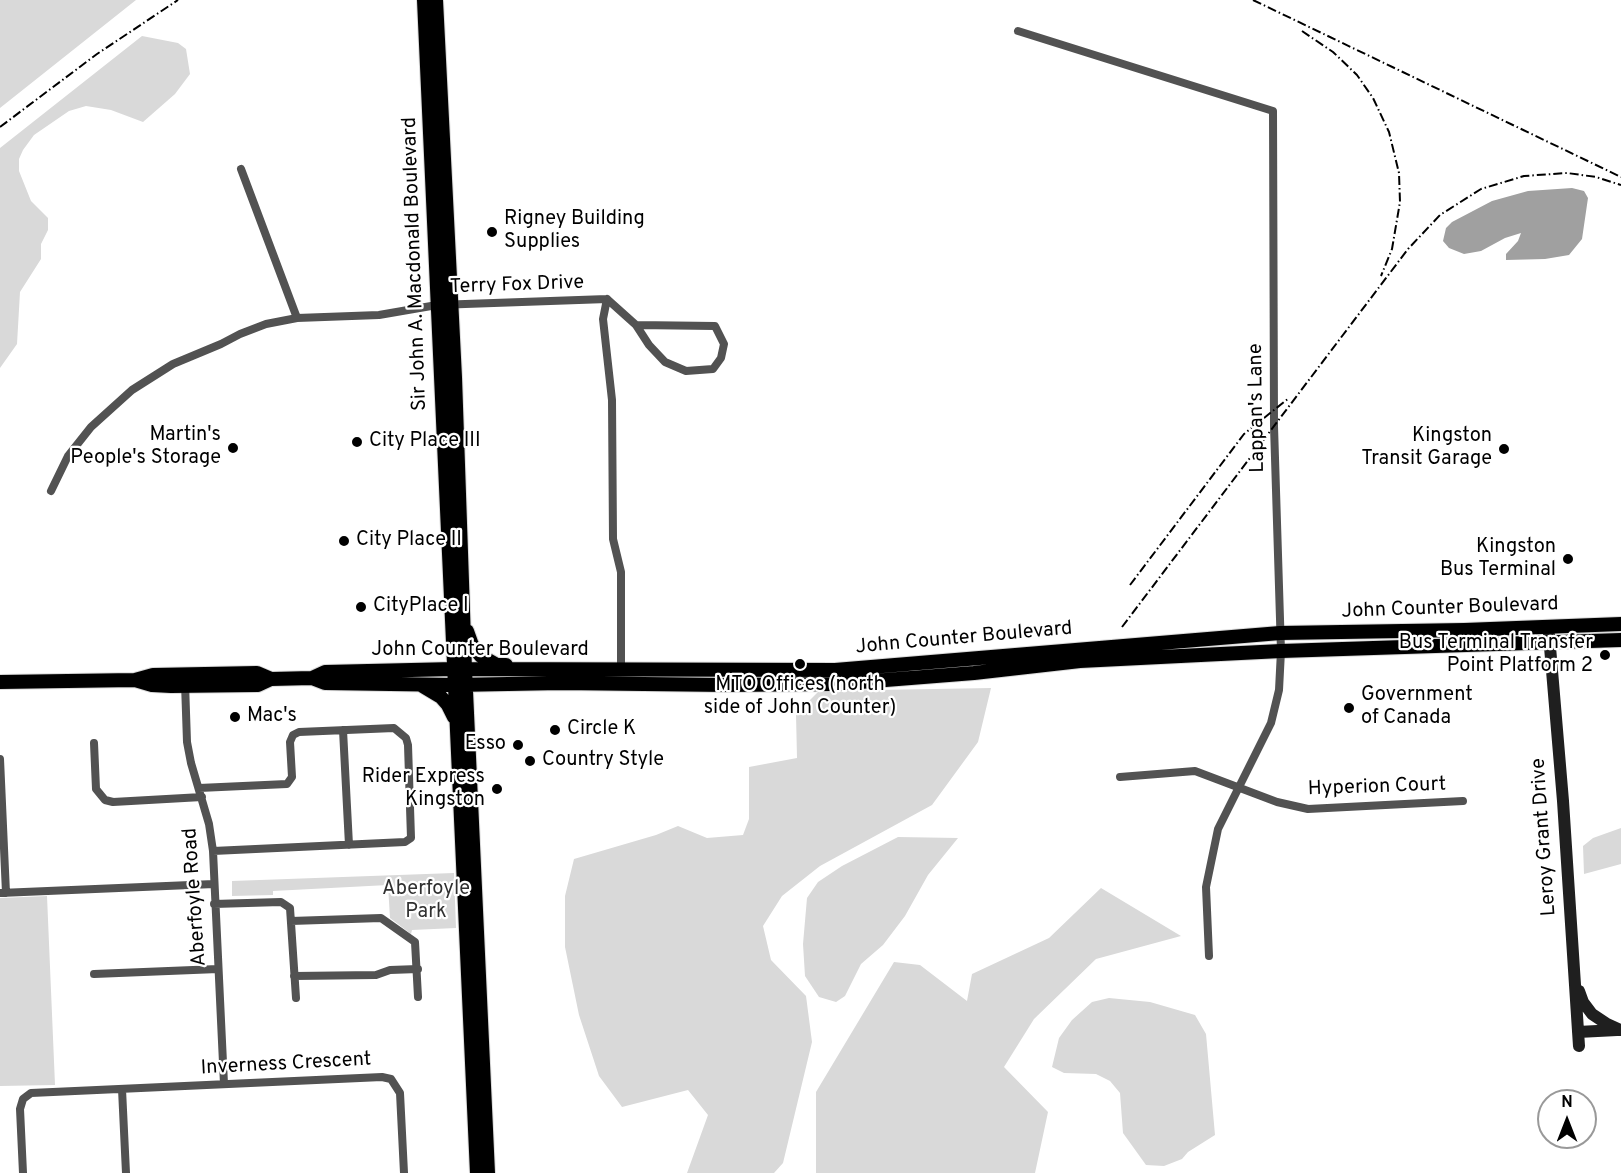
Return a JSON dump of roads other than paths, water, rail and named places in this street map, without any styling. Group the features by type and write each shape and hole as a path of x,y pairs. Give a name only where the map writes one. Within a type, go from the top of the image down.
{"main road":[{"name":"Sir John A. Macdonald Boulevard","path":"424,0 465,627 459,669"},
{"name":"Sir John A. Macdonald Boulevard","path":"436,0 444,304 459,669 488,1173"},
{"name":"John Counter Boulevard","path":"312,678 325,672 459,669 835,670 1280,633 1464,630 1621,624"},
{"path":"465,627 472,645 481,656 497,665 536,670"},
{"name":"John Counter Boulevard","path":"0,682 135,680 152,685 185,680 258,685 271,679 312,678 326,683 460,685 835,684 974,673 1080,661 1281,651 1621,640"},
{"path":"418,683 441,697 456,721"},
{"name":"Sir John A. Macdonald Boulevard","path":"460,685 456,721 477,1173"}],"street":[{"name":"Lappan's Lane","path":"1018,32 1273,111 1274,426 1281,651 1279,690 1271,723 1218,829 1206,887 1209,956"},
{"path":"241,169 297,318"},
{"name":"Terry Fox Drive","path":"51,491 68,456 91,427 132,390 173,364 266,324 297,318 379,315 444,304 607,299 603,319 612,400 613,539 621,572 621,670"},
{"path":"607,299 636,325 649,345 665,362 687,371 713,369 721,358 724,344 715,326 636,325"},
{"name":"Leroy Grant Drive","path":"1548,626 1579,1046"},
{"name":"Aberfoyle Road","path":"185,680 187,742 209,824 213,851 224,1084"},
{"path":"94,742 96,789 105,800 113,802 287,784 292,777 290,742 293,735 299,732 394,728 406,738 411,838 405,842 213,851"},
{"path":"343,730 349,845"},
{"path":"0,759 3,893 214,884"},
{"name":"Hyperion Court","path":"1120,777 1196,771 1277,802 1308,809 1463,801"},
{"path":"214,904 281,902 290,908 296,998"},
{"path":"291,921 381,918 415,942 418,997"},
{"path":"93,974 218,969"},
{"path":"294,976 376,975 390,970 418,969"},
{"path":"1575,978 1587,1008 1607,1024 1620,1030"},
{"path":"1578,1032 1620,1030"},
{"name":"Inverness Crescent","path":"23,1173 20,1109 23,1099 31,1093 382,1077 391,1079 400,1093 404,1173"},
{"path":"122,1089 126,1173"}],"railway":[{"path":"0,127 97,54 178,0"},
{"path":"1253,0 1621,177"},
{"path":"1302,31 1333,52 1357,75 1373,98 1389,132 1399,173 1400,202 1392,249 1381,276"},
{"path":"1122,627 1408,249 1440,215 1481,189 1524,176 1567,173 1596,177 1621,185"},
{"path":"1130,585 1244,434 1289,398"}],"place":[{"name":"Rigney Building Supplies","path":"492,232"},
{"name":"City Place III","path":"357,442"},
{"name":"Martin's People's Storage","path":"233,448"},
{"name":"Kingston Transit Garage","path":"1504,449"},
{"name":"City Place II","path":"344,541"},
{"name":"Kingston Bus Terminal","path":"1568,559"},
{"name":"CityPlace I","path":"361,607"},
{"name":"Bus Terminal Transfer Point Platform 2","path":"1605,655"},
{"name":"MTO Offices (north side of John Counter)","path":"800,664"},
{"name":"Government of Canada","path":"1349,708"},
{"name":"Mac's","path":"235,717"},
{"name":"Circle K","path":"555,730"},
{"name":"Esso","path":"518,745"},
{"name":"Country Style","path":"530,761"},
{"name":"Rider Express Kingston","path":"497,789"}],"park label":[{"name":"Aberfoyle Park","path":"426,902"}]}
